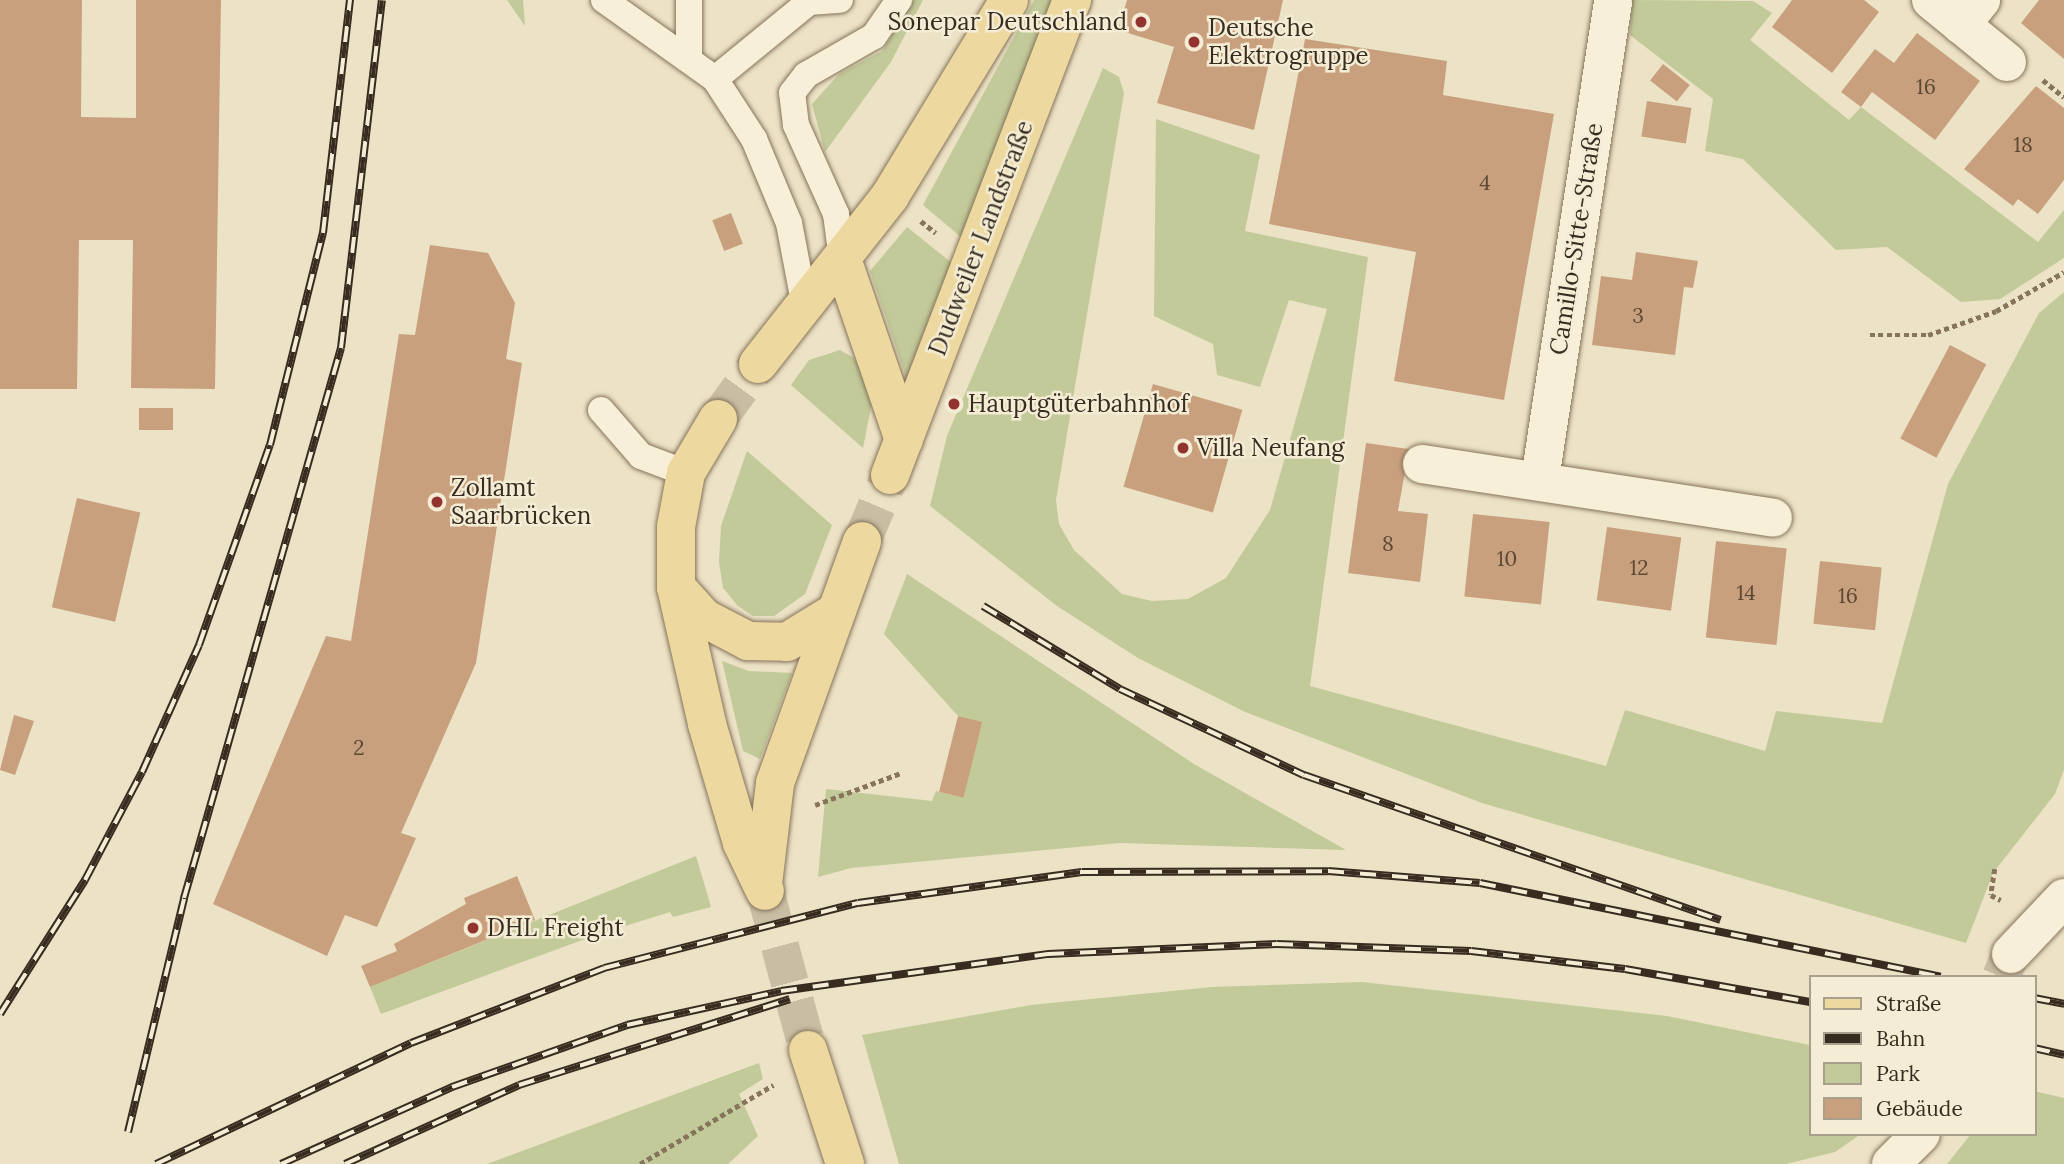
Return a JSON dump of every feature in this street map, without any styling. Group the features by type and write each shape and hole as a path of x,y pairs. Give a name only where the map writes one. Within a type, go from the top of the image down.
{"main road":[{"path":"758,364 805,307 914,161 1009,0"},
{"name":"Dudweiler Landstraße","path":"890,475 1072,0"},
{"path":"842,258 904,440"},
{"path":"718,419 686,473 676,527 676,587 707,724 742,843 764,888 775,783 862,541"},
{"path":"676,587 704,618 748,641 786,642 834,613"},
{"path":"808,1049 845,1164"}],"street":[{"name":"Camillo-Sitte-Straße","path":"1540,479 1613,0"},
{"path":"1931,0 1971,12 2007,62"},
{"path":"1423,464 1540,479 1773,518"},
{"path":"2011,954 2064,898"},
{"path":"1891,1164 1919,1136"}],"lane":[{"path":"604,0 715,79 754,139 789,223 805,307"},
{"path":"689,0 689,59"},
{"path":"715,79 808,1 840,0"},
{"path":"842,258 836,215 796,125 792,93 806,75 874,36 899,0"},
{"path":"601,410 641,456 686,473"}],"path":[{"path":"1870,335 1928,335 1996,311 2064,272"},
{"path":"808,809 901,773"},
{"path":"1995,869 1991,895 2001,900"},
{"path":"640,1164 773,1085"}],"green space":[{"path":"507,0 523,0 525,26"},
{"path":"913,0 923,0 891,62 825,152 812,104 839,74 882,51"},
{"path":"1034,0 1052,0 962,238 923,205"},
{"path":"1632,0 1753,1 1772,13 1750,40 1849,120 1861,107 2038,242 2064,210 2064,258 2000,299 1961,302 1887,247 1836,250 1743,159 1705,151 1713,99 1630,35"},
{"path":"1103,68 1119,77 1124,93 1056,500 1059,524 1074,550 1122,594 1152,601 1188,599 1226,578 1270,510 1327,309 1289,300 1260,387 1217,375 1213,344 1154,316 1156,119 1260,155 1245,231 1368,257 1310,686 1606,766 1625,710 1765,751 1776,711 1882,723 1948,484 2039,313 2064,292 2064,770 2055,794 1993,873 1966,943 1482,803 1245,712 1138,658 1057,606 930,506 947,436"},
{"path":"907,227 952,263 909,386 870,271"},
{"path":"840,350 854,358 874,392 863,448 791,385 809,360"},
{"path":"747,451 832,525 805,594 774,616 753,616 738,606 723,588 719,562 721,526"},
{"path":"907,574 1194,764 1346,850 1120,843 851,868 818,877 826,789 932,801 936,791 961,797 982,723 958,716 884,634"},
{"path":"722,661 749,671 792,673 760,759 743,751"},
{"path":"696,856 711,907 673,917 670,912 596,935 381,1014 370,987"},
{"path":"1362,982 1667,1016 1808,1045 1808,1136 1858,1136 1835,1152 1786,1164 899,1164 862,1035 1031,1005 1212,987"},
{"path":"759,1063 763,1079 739,1094 758,1136 728,1164 487,1164"},
{"path":"2036,1091 2064,1098 2064,1164 1947,1164 1969,1136 2036,1136"}],"building":[{"path":"0,0 82,0 81,117 136,118 136,0 221,0 215,389 131,388 133,240 79,240 77,389 0,389"},
{"path":"1127,0 1283,0 1254,130 1157,103 1174,47 1118,30"},
{"path":"1792,0 1864,0 1879,12 1832,73 1772,27"},
{"path":"2039,0 2064,0 2064,59 2021,23"},
{"path":"1917,33 1980,81 1935,140 1872,92 1861,107 1841,92 1875,49 1894,63"},
{"path":"1305,39 1447,61 1443,95 1554,114 1504,400 1394,381 1416,252 1269,224"},
{"path":"1663,64 1690,85 1677,101 1650,81"},
{"path":"2036,86 2064,108 2064,180 2038,214 2018,199 2013,206 1964,169"},
{"path":"1647,101 1691,108 1686,144 1641,137"},
{"path":"731,213 743,244 724,251 712,220"},
{"path":"430,245 488,253 515,303 506,359 522,363 476,663 401,833 416,838 377,927 345,915 327,956 213,904 326,636 351,641 399,334 415,335"},
{"path":"1636,252 1698,261 1693,288 1684,287 1675,355 1592,345 1601,276 1632,280"},
{"path":"1950,345 1986,364 1936,458 1900,439"},
{"name":"Villa Neufang","path":"1153,384 1242,410 1213,512 1124,487"},
{"path":"139,408 173,408 173,430 139,430"},
{"path":"1366,443 1409,449 1398,511 1428,514 1420,582 1348,573"},
{"path":"77,498 140,513 115,622 52,607"},
{"path":"1473,514 1550,522 1541,605 1464,597"},
{"path":"1607,527 1681,537 1671,611 1597,600"},
{"path":"1716,541 1787,548 1776,645 1706,637"},
{"path":"1820,561 1882,567 1875,630 1813,624"},
{"path":"14,715 34,721 15,775 0,770"},
{"path":"958,716 982,722 963,798 939,792"},
{"path":"517,876 535,920 370,987 361,966 397,951 394,944 466,904 464,898"}],"tunnel":[{"path":"718,419 758,364"},
{"path":"862,541 890,475"},
{"path":"765,891 808,1050"},
{"path":"2002,975 2011,954"}],"railway":[{"path":"0,1014 85,880 142,772 199,645 270,445 323,233 350,0"},
{"path":"128,1132 184,898 341,348 382,0"},
{"path":"983,606 1120,689 1304,775 1721,920"},
{"path":"156,1164 411,1043 604,968 858,903 1082,872 1328,871 1480,883 1930,975"},
{"path":"281,1164 452,1087 627,1025 781,991 1048,954 1277,944 1471,951 1625,969 1808,1002"},
{"path":"2036,998 2064,1004"},
{"path":"345,1164 519,1085 790,999"},
{"path":"2036,1048 2064,1055"}],"place":[{"name":"Sonepar Deutschland","path":"1141,22"},
{"name":"Deutsche Elektrogruppe","path":"1194,42"},
{"name":"Hauptgüterbahnhof","path":"954,404"},
{"name":"Villa Neufang","path":"1183,448"},
{"name":"Zollamt Saarbrücken","path":"437,502"},
{"name":"DHL Freight","path":"473,928"}]}
